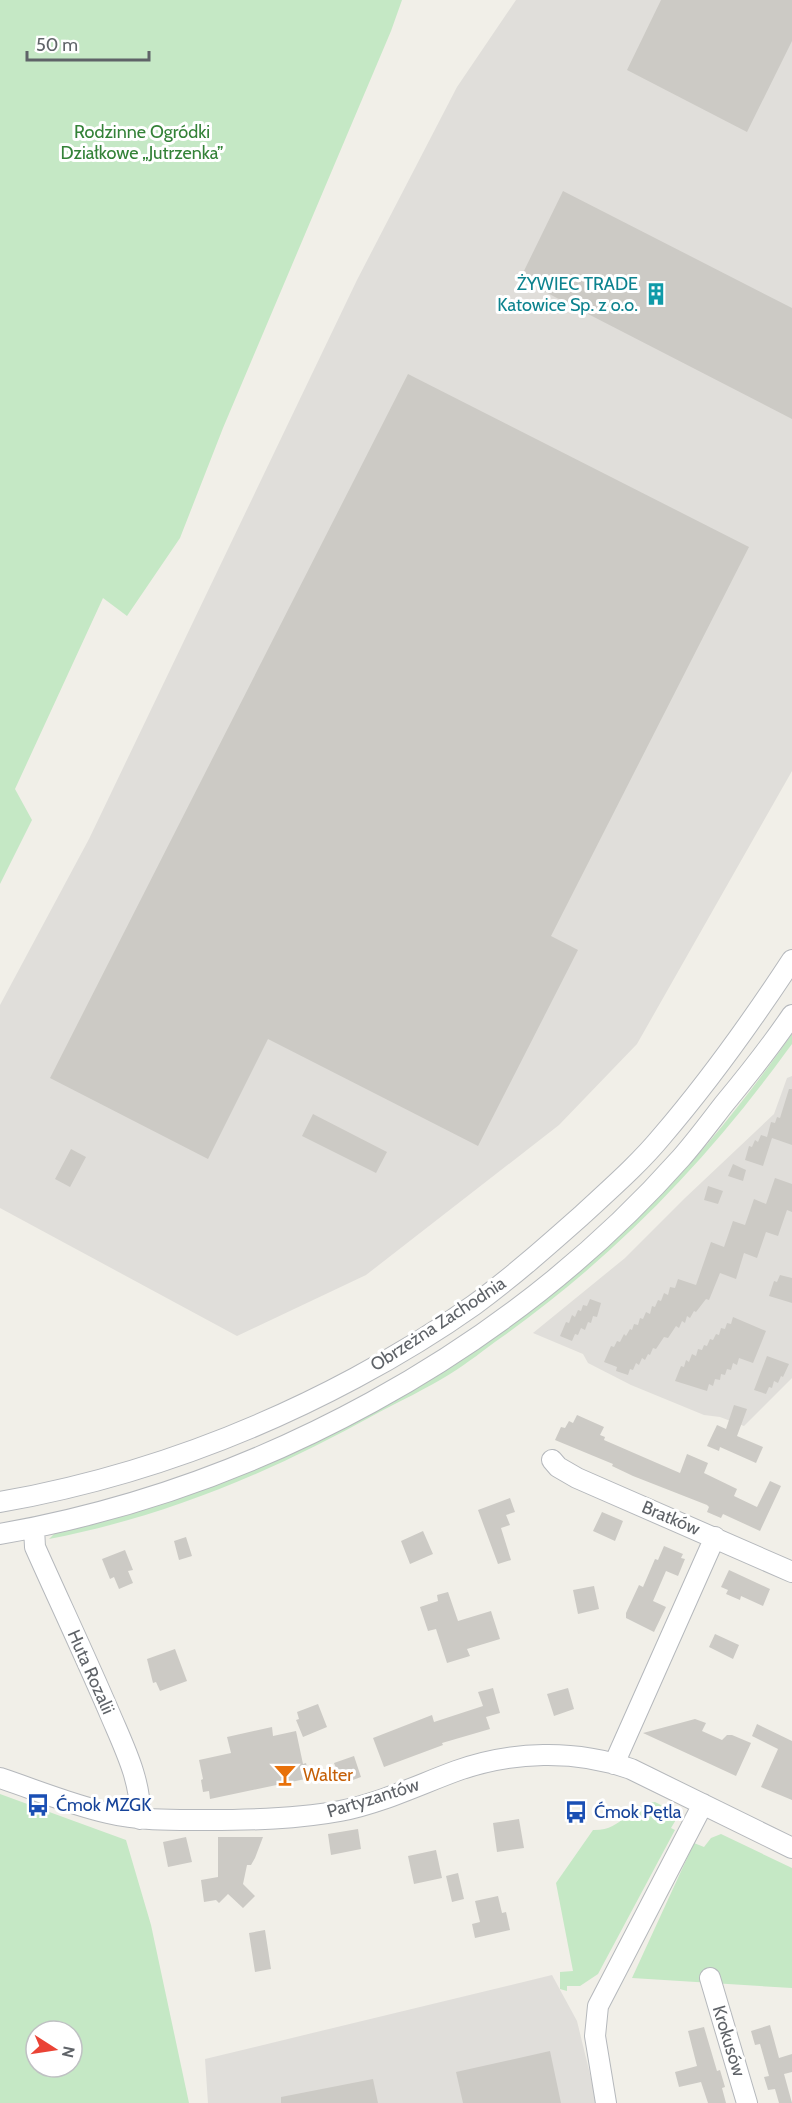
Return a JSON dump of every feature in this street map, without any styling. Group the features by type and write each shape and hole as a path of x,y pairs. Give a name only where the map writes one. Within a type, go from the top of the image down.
{"street":[{"name":"Obrzeżna Zachodnia","path":"0,1502 90,1484 210,1446 316,1399 393,1357 473,1306 525,1265 571,1224 662,1137 729,1053 792,960"},
{"name":"Obrzeżna Zachodnia","path":"0,1533 34,1528 155,1496 277,1449 378,1399 432,1367 486,1331 540,1290 639,1202 682,1157 749,1074 792,1015"},
{"name":"Bratków","path":"552,1460 558,1467 577,1478 792,1572"},
{"name":"Huta Rozalii","path":"34,1528 35,1547 100,1689 130,1762 140,1808 140,1819"},
{"path":"614,1764 715,1537"},
{"name":"Partyzantów","path":"0,1778 95,1810 140,1819 267,1819 334,1812 373,1802 474,1765 524,1756 562,1755 614,1764 638,1773 792,1848"},
{"path":"606,2103 596,2036 598,2006 703,1804"},
{"name":"Krokusów","path":"710,1978 747,2103"}],"shaded area":[{"path":"516,0 792,0 792,771 637,1044 559,1125 366,1275 237,1336 0,1208 0,1005 89,839 357,280 457,87"},
{"path":"792,1076 792,1378 744,1426 720,1417 704,1415 631,1385 588,1363 583,1354 533,1333 625,1258 774,1114 787,1078"},
{"path":"552,1975 577,2021 597,2103 208,2103 205,2059"}],"green space":[{"name":"Rodzinne Ogródki Działkowe „Jutrzenka”","path":"0,0 402,0 391,31 223,428 180,538 127,616 103,598 15,789 32,820 0,884"},
{"path":"792,1034 792,1044 755,1093 690,1170 656,1206 582,1275 543,1307 463,1365 432,1385 335,1436 257,1473 175,1505 92,1530 49,1539 56,1532 139,1510 219,1482 298,1449 374,1412 446,1369 516,1321 583,1268 646,1210 723,1125"},
{"path":"0,1794 126,1840 151,1925 189,2103 0,2103"},
{"path":"655,1802 677,1813 677,1818 671,1828 675,1830 598,1974 580,1986 567,1986 567,1991 560,1989 560,1972 573,1971 556,1883 593,1830 612,1826 637,1808"},
{"path":"721,1834 792,1868 792,1988 632,1978 694,1843 704,1847 711,1838"}],"building":[{"path":"661,0 792,0 792,41 747,132 627,70"},
{"name":"ŻYWIEC TRADE Katowice Sp. z o.o.","path":"563,191 792,308 792,419 520,279"},
{"path":"408,374 749,547 551,936 578,950 478,1146 268,1039 208,1159 50,1078"},
{"path":"789,1089 792,1089 792,1145 772,1138 763,1166 745,1160 749,1146 752,1147 755,1140 758,1142 761,1135 767,1137 771,1122 775,1123 777,1117 780,1118"},
{"path":"313,1114 387,1152 376,1173 302,1136"},
{"path":"71,1149 86,1157 70,1187 55,1179"},
{"path":"733,1164 746,1170 743,1181 728,1176"},
{"path":"775,1178 792,1184 792,1212 787,1210 778,1236 766,1232 757,1258 744,1253 736,1279 720,1273 709,1300 706,1299 690,1318 687,1316 685,1323 682,1321 679,1328 676,1326 668,1338 664,1337 645,1360 642,1358 639,1365 636,1363 633,1370 630,1369 628,1375 616,1371 617,1367 604,1362 611,1346 614,1347 617,1341 620,1342 624,1334 626,1336 630,1329 632,1330 634,1324 638,1325 640,1318 643,1319 646,1312 650,1314 652,1306 655,1307 658,1300 661,1301 664,1293 668,1295 670,1287 675,1288 678,1279 696,1285 711,1242 724,1247 733,1221 745,1225 754,1199 766,1204"},
{"path":"708,1186 723,1191 718,1204 704,1200"},
{"path":"780,1275 792,1278 792,1303 769,1296 774,1281 777,1282"},
{"path":"590,1299 601,1303 597,1317 593,1316 591,1323 588,1322 585,1330 581,1328 572,1341 560,1336 566,1322 569,1323 572,1315 575,1317 578,1310 581,1311 583,1305 587,1306"},
{"path":"733,1317 766,1331 753,1363 739,1358 737,1365 733,1363 731,1370 727,1369 725,1375 721,1374 720,1380 715,1379 713,1386 709,1384 707,1391 675,1381 686,1360 689,1362 692,1354 696,1356 698,1349 702,1350 704,1345 707,1346 710,1339 713,1340 716,1334 719,1335 721,1328 725,1329 727,1323 731,1324"},
{"path":"767,1356 789,1364 783,1377 781,1376 778,1383 774,1381 772,1388 769,1387 766,1394 754,1390"},
{"path":"734,1405 747,1409 737,1436 763,1447 756,1463 720,1447 719,1451 707,1446 717,1425 726,1429"},
{"path":"577,1415 604,1427 600,1435 605,1437 604,1440 680,1473 687,1454 708,1463 704,1473 737,1489 734,1496 757,1507 770,1481 781,1486 760,1531 723,1514 721,1518 707,1512 709,1507 707,1505 633,1476 612,1466 613,1464 555,1440 561,1427 565,1428 569,1421 573,1423"},
{"path":"510,1498 515,1512 506,1515 510,1525 501,1528 511,1560 498,1564 478,1510"},
{"path":"602,1512 623,1521 615,1541 593,1531"},
{"path":"423,1531 433,1554 410,1564 401,1541"},
{"path":"186,1537 192,1556 179,1560 174,1541"},
{"path":"664,1546 683,1554 681,1558 685,1559 678,1576 666,1571 653,1601 666,1607 654,1632 626,1618 626,1613 639,1585 643,1587 655,1559 658,1560"},
{"path":"125,1550 133,1570 128,1571 133,1583 119,1589 114,1577 110,1579 102,1559"},
{"path":"729,1570 770,1589 763,1606 741,1596 740,1600 726,1594 728,1590 721,1587"},
{"path":"594,1586 599,1609 578,1614 573,1590"},
{"path":"448,1592 458,1621 491,1611 500,1639 467,1649 470,1656 447,1663 436,1629 428,1631 420,1607 438,1601 437,1595"},
{"path":"715,1634 739,1645 733,1659 709,1647"},
{"path":"175,1649 187,1681 160,1691 156,1682 153,1683 147,1659"},
{"path":"493,1688 500,1713 486,1717 490,1729 442,1743 443,1745 384,1767 373,1738 432,1715 434,1722 483,1706 478,1692"},
{"path":"568,1688 574,1709 554,1716 547,1694"},
{"path":"318,1704 327,1727 303,1737 296,1720 299,1719 297,1712"},
{"path":"695,1719 706,1723 702,1731 722,1740 727,1735 732,1735 751,1743 736,1776 643,1733"},
{"path":"757,1724 792,1741 792,1800 761,1787 778,1749 752,1736"},
{"path":"272,1727 273,1736 296,1731 303,1764 306,1763 310,1778 210,1799 209,1791 203,1792 199,1760 231,1753 227,1737"},
{"path":"354,1756 361,1777 342,1784 334,1763"},
{"path":"519,1819 524,1848 497,1852 493,1823"},
{"path":"358,1829 361,1849 331,1855 328,1834"},
{"path":"186,1837 192,1862 168,1867 163,1842"},
{"path":"218,1837 263,1837 251,1865 247,1865 243,1884 255,1896 243,1908 228,1894 219,1903 216,1900 204,1902 201,1880 218,1877"},
{"path":"436,1850 442,1878 414,1884 408,1856"},
{"path":"458,1873 464,1899 452,1902 446,1876"},
{"path":"498,1896 502,1913 506,1912 510,1930 475,1938 472,1924 480,1922 475,1901"},
{"path":"265,1930 271,1969 255,1972 249,1933"},
{"path":"770,2025 779,2058 792,2054 792,2072 784,2074 792,2103 779,2103 775,2089 768,2090 764,2077 769,2076 760,2044 755,2045 751,2031"},
{"path":"704,2027 717,2071 720,2070 725,2087 722,2088 726,2103 708,2103 701,2082 679,2087 675,2072 697,2066 688,2031"},
{"path":"550,2051 561,2103 463,2103 456,2072"},
{"path":"373,2079 378,2103 281,2103 281,2097"}],"place":[{"name":"ŻYWIEC TRADE Katowice Sp. z o.o.","path":"656,294"},
{"name":"Walter","path":"285,1775"},
{"name":"Ćmok MZGK","path":"38,1805"},
{"name":"Ćmok Pętla","path":"576,1812"}]}
